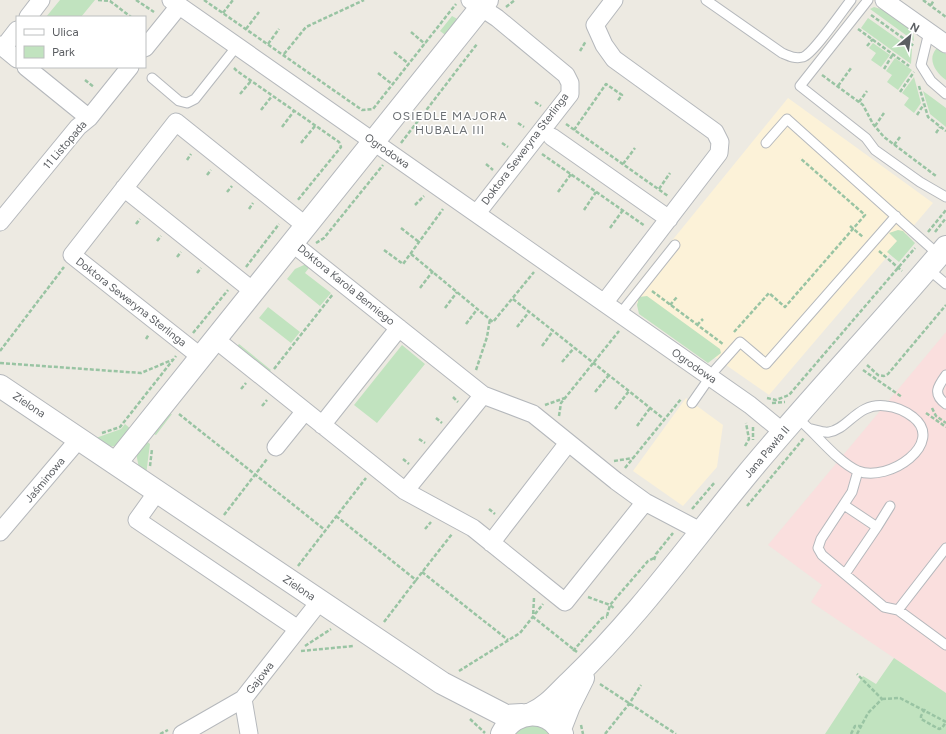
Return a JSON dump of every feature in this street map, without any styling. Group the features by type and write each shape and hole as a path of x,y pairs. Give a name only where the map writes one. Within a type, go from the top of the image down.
{"street":[{"path":"29,16 41,0"},
{"path":"604,302 719,153 720,142 715,132 614,59 604,45 595,25 614,0"},
{"path":"884,0 946,44"},
{"path":"116,463 374,141 474,2"},
{"name":"Doktora Seweryna Sterlinga","path":"474,2 497,18 566,75 570,83 570,94 477,213"},
{"path":"146,46 175,3"},
{"name":"Ogrodowa","path":"175,3 604,302 621,320 710,378 797,426"},
{"path":"16,31 1,46 16,58"},
{"path":"27,68 89,118"},
{"name":"11 Listopada","path":"0,222 78,127 89,118 129,68"},
{"name":"Doktora Seweryna Sterlinga","path":"201,357 72,254 176,122 306,226"},
{"path":"552,137 669,219"},
{"path":"124,188 253,292"},
{"name":"Doktora Karola Benniego","path":"292,243 483,395 533,414 645,502 702,532"},
{"name":"Jana Pawła II","path":"502,734 509,723 527,714 543,709 592,661 702,532 725,501 797,426 932,263"},
{"name":"Doktora Karola Benniego","path":"322,425 399,328"},
{"path":"215,339 405,491 473,528 565,602 645,502"},
{"name":"Zielona","path":"0,386 320,601 364,641 449,678 506,716 527,714 547,718 561,732"},
{"path":"405,491 483,395"},
{"path":"276,447 305,411"},
{"name":"Jaśminowa","path":"3,522 79,439"},
{"path":"491,543 568,443"},
{"path":"157,492 137,520 298,629"},
{"name":"Gajowa","path":"182,734 243,699 320,601"},
{"name":"Jana Pawła II","path":"561,732 572,699 592,661"},
{"name":"Zielona","path":"449,678 496,734"},
{"path":"243,699 249,734"}],"lane":[{"path":"706,0 782,53 793,58 804,57 814,47 851,0"},
{"path":"868,0 865,11 800,86 866,138 875,150 920,182 946,197"},
{"path":"929,32 921,64 931,81 946,94"},
{"path":"152,78 179,100 187,103 195,98 237,46"},
{"path":"766,143 787,119 922,239 932,263 946,284"},
{"path":"692,403 710,378 740,342 766,364 896,216"},
{"path":"621,320 643,285 675,245"},
{"path":"946,375 938,386 938,393 946,404"},
{"path":"872,406 885,406 903,410 919,422 925,432 923,443 909,460 893,470 876,474 858,471 840,460 797,426 829,432 841,426 857,413 872,406"},
{"path":"858,471 852,492 821,538 818,548 822,556 884,607 898,610 946,644"},
{"path":"844,505 877,527"},
{"path":"845,574 890,506"},
{"path":"898,610 946,548"}],"path":[{"path":"98,0 110,1 130,16"},
{"path":"136,0 160,16"},
{"path":"204,0 284,54 362,110 373,109 425,44 474,2"},
{"path":"223,13 234,0"},
{"path":"284,54 306,27 364,0"},
{"path":"923,0 946,17"},
{"path":"931,5 934,0"},
{"path":"854,31 865,11 913,46"},
{"path":"246,29 259,12"},
{"path":"856,28 915,70 917,77"},
{"path":"268,44 279,29"},
{"path":"411,32 425,44"},
{"path":"867,46 872,39"},
{"path":"394,52 409,64"},
{"path":"884,69 893,54"},
{"path":"824,67 821,74 863,105 875,126 884,137 933,172 941,181"},
{"path":"838,86 851,68"},
{"path":"900,92 915,70"},
{"path":"378,73 392,84"},
{"path":"85,80 95,88"},
{"path":"240,94 251,81"},
{"path":"574,130 606,84 622,95 617,102"},
{"path":"919,84 928,118 946,131"},
{"path":"859,102 867,91"},
{"path":"261,110 272,96"},
{"path":"917,114 924,103"},
{"path":"282,127 294,111"},
{"path":"875,126 884,113"},
{"path":"563,122 680,204"},
{"path":"301,143 315,126"},
{"path":"936,133 940,127"},
{"path":"894,145 900,136"},
{"path":"623,164 635,148"},
{"path":"540,153 649,229"},
{"path":"733,333 770,292 785,307 865,215 800,158"},
{"path":"659,189 670,173"},
{"path":"558,192 570,174"},
{"path":"415,205 428,191"},
{"path":"584,210 596,192"},
{"path":"384,250 403,264 446,204"},
{"path":"610,228 622,210"},
{"path":"763,396 776,400 789,395 946,210"},
{"path":"850,226 898,267 932,263"},
{"path":"401,228 419,242"},
{"path":"411,254 478,308 493,322 538,268"},
{"path":"0,351 68,262"},
{"path":"420,288 433,271"},
{"path":"266,379 342,283"},
{"path":"643,285 722,345 728,339"},
{"path":"445,308 457,292"},
{"path":"670,305 677,297"},
{"path":"513,299 664,419"},
{"path":"867,365 878,375 884,376 888,374 946,305"},
{"path":"466,324 478,308"},
{"path":"517,326 529,312"},
{"path":"470,384 473,380 487,337 490,319"},
{"path":"558,422 561,403 593,363 621,320"},
{"path":"697,326 703,320"},
{"path":"542,346 553,331"},
{"path":"562,362 574,348"},
{"path":"0,363 141,373 173,360"},
{"path":"863,370 908,401"},
{"path":"595,392 608,375"},
{"path":"615,409 629,391"},
{"path":"623,472 682,396"},
{"path":"636,426 650,408"},
{"path":"920,409 946,427"},
{"path":"179,414 325,530"},
{"path":"743,420 749,430 749,439 745,447"},
{"path":"218,517 224,516 276,447"},
{"path":"609,462 634,457"},
{"path":"630,462 631,492"},
{"path":"298,571 298,566 367,477"},
{"path":"653,564 656,554 716,481"},
{"path":"336,516 416,580"},
{"path":"335,626 298,651 364,641 416,580 453,532"},
{"path":"422,572 508,640"},
{"path":"449,678 520,633 553,592"},
{"path":"573,592 616,608 608,622"},
{"path":"569,656 602,618 612,616"},
{"path":"857,674 882,699"},
{"path":"597,682 676,734"},
{"path":"605,734 629,704 641,685"},
{"path":"857,734 868,713 882,699 900,698 924,709 946,722 942,728 939,729 921,719 924,709"},
{"path":"851,734 855,726 861,726"}],"shaded area":[{"path":"788,98 933,203 769,395 627,296"},
{"path":"946,332 946,693 811,602 822,585 768,545"},
{"path":"686,398 723,425 717,467 683,506 633,471"}],"green space":[{"path":"60,0 95,0 82,16 47,16"},
{"path":"874,7 884,10 910,28 913,32 914,41 870,9"},
{"path":"452,16 461,21 448,37 440,31"},
{"path":"868,18 912,49 911,64 861,28"},
{"path":"873,43 890,55 881,67 871,60 876,53 869,48"},
{"path":"936,49 946,54 946,80 939,74 934,66 932,58"},
{"path":"895,58 912,70 898,90 887,82 892,75 886,71"},
{"path":"914,77 921,103 914,113 904,105 909,98 902,93"},
{"path":"923,91 946,108 946,127 930,114"},
{"path":"898,230 903,231 915,243 899,262 887,252 897,241 889,233"},
{"path":"307,260 312,264 305,273 331,293 320,306 287,279 295,269 304,265"},
{"path":"647,296 720,349 721,353 708,363 639,314 637,305 639,297"},
{"path":"268,307 300,332 291,343 259,318"},
{"path":"239,344 271,370 266,375 234,350"},
{"path":"402,345 425,364 377,423 354,405"},
{"path":"172,414 156,435 149,432 163,415"},
{"path":"125,424 133,431 115,446 106,445 93,439 121,429"},
{"path":"144,439 150,444 146,475 139,468 136,453"},
{"path":"894,658 946,693 946,734 825,734 863,676 876,684"},
{"path":"529,724 543,726 550,734 513,734 517,729"}],"district":[{"name":"OSIEDLE MAJORA HUBALA III","path":"450,123"}]}
